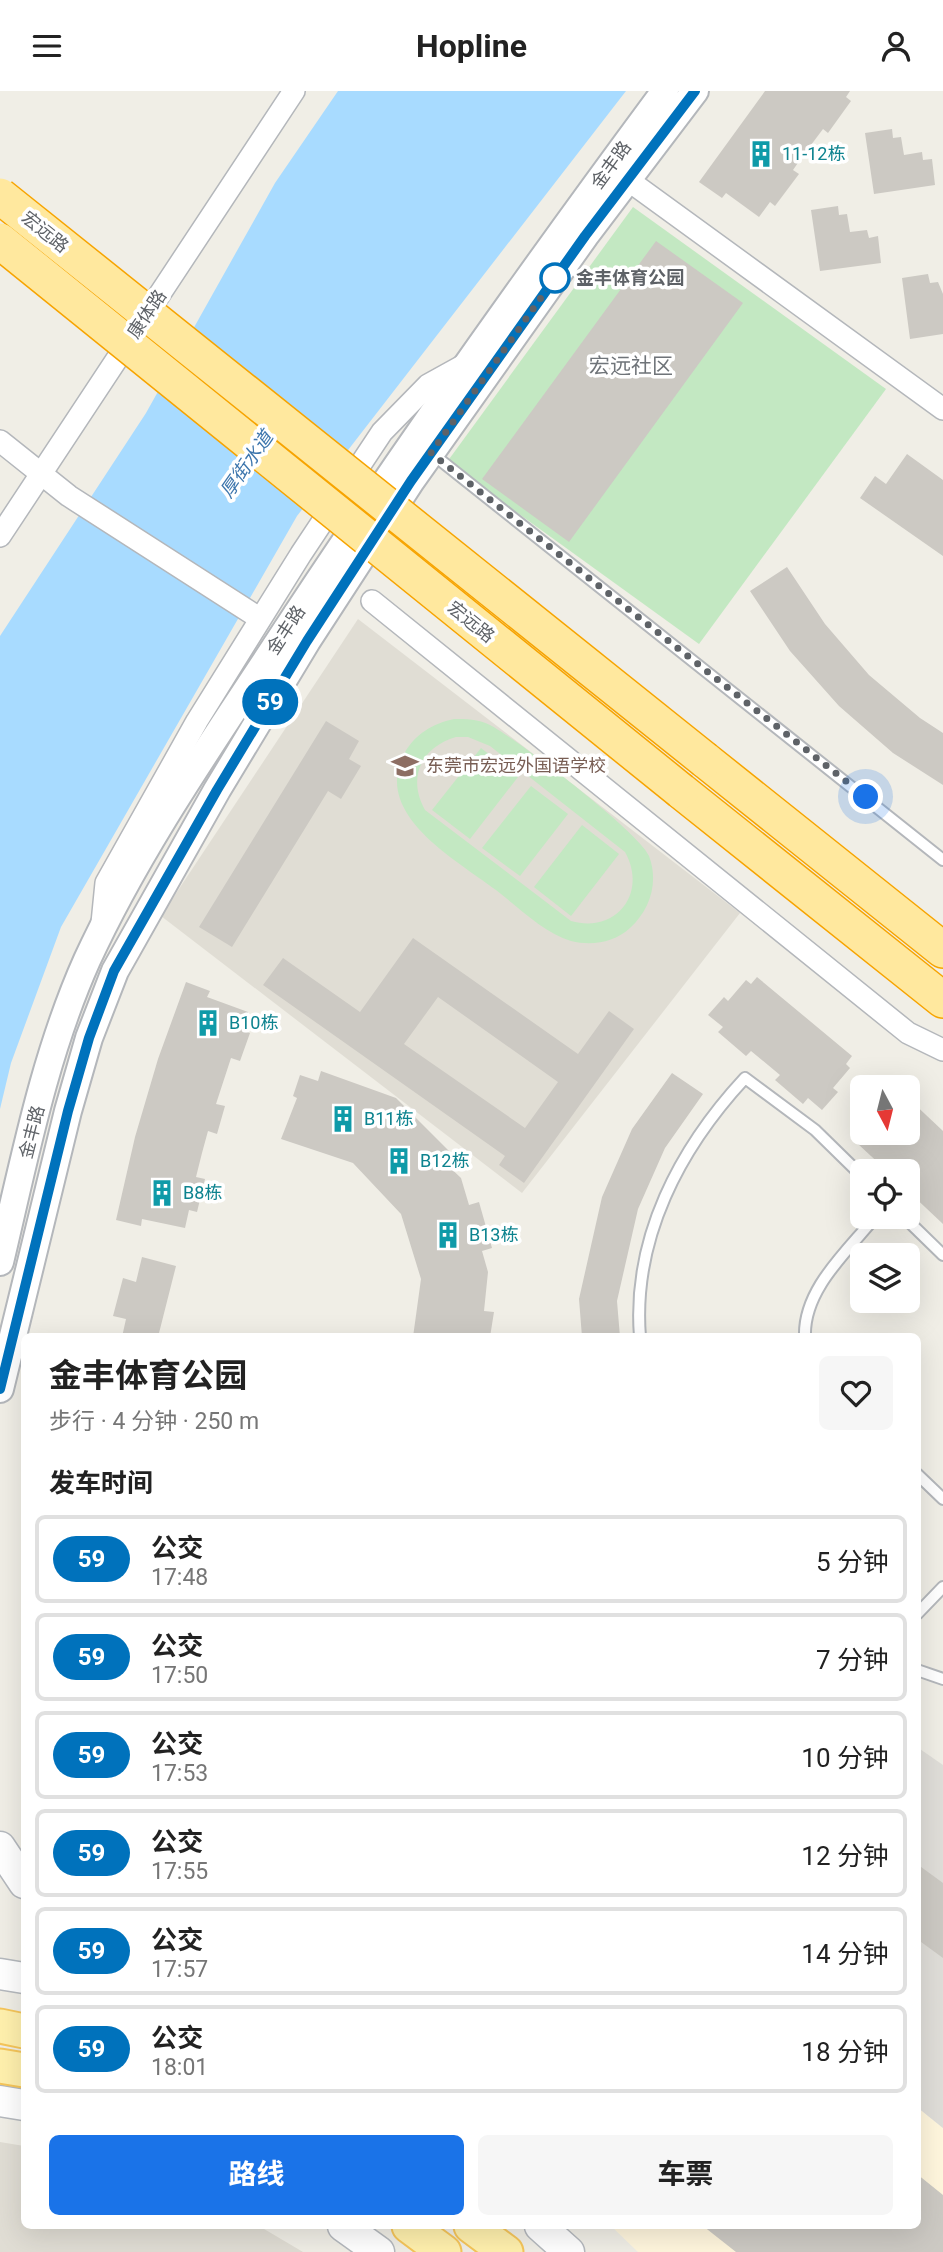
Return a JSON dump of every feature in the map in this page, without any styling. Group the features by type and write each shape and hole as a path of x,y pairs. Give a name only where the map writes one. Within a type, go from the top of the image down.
{"highway":[{"name":"宏远路","path":"0,195 943,950"},
{"name":"宏远路","path":"0,241 943,1000"}],"main road":[{"path":"0,1847 21,1878"},
{"path":"0,1974 21,1978"},
{"path":"0,2026 21,2030"},
{"path":"0,2066 21,2070"},
{"path":"0,2101 21,2104"},
{"path":"347,2229 379,2252"},
{"path":"413,2229 444,2252"},
{"path":"475,2229 506,2252"},
{"path":"543,2229 569,2252"}],"street":[{"name":"康体路","path":"0,536 295,91"},
{"name":"金丰路","path":"0,1262 58,1037 87,960 190,776 422,446 618,174 665,91"},
{"name":"金丰路","path":"0,1389 68,1111 89,1038 114,971 217,790 470,361 618,174 695,91"},
{"path":"618,174 943,409"},
{"path":"101,935 106,883 197,721 259,618 382,432 428,385 470,361"},
{"path":"0,441 69,496 259,618"},
{"path":"372,601 908,1033 943,1050"}],"lane":[{"path":"422,446 943,860"},
{"path":"640,1333 643,1278 652,1233 667,1190 687,1150 713,1112 744,1078 815,1130 850,1164"},
{"path":"805,1333 807,1310 817,1289 865,1229"},
{"path":"916,1229 943,1255"},
{"path":"921,1477 943,1499"},
{"path":"921,1610 943,1587"},
{"path":"921,1671 943,1679"}],"shaded area":[{"name":"东莞市宏远外国语学校","path":"358,619 740,913 522,1193 161,916"},
{"path":"921,1750 943,1765 943,2128 921,2110"},
{"path":"921,2110 943,2128 943,2252 638,2252 614,2229 921,2229"},
{"path":"0,2142 21,2146 21,2229 264,2229 303,2252 0,2252"}],"green space":[{"name":"金丰体育公园","path":"633,207 886,389 699,644 447,462"},
{"path":"468,719 490,725 550,766 624,827 640,844 649,856 653,885 643,913 630,928 610,940 594,943 571,941 561,937 532,919 423,834 399,797 397,776 404,754 413,741 431,727 446,721","holes":["456,737 468,737 490,746 625,852 633,882 624,907 614,916 587,923 571,921 425,810 417,787 418,775 426,756 444,742"]},
{"path":"481,748 518,777 470,839 432,810"},
{"path":"531,786 568,814 520,876 482,848"},
{"path":"582,825 619,854 571,916 534,887"}],"water":[{"name":"厚街水道","path":"338,91 626,91 297,516 61,927 11,1063 0,1109 0,636 146,413 275,183"}],"building":[{"name":"11-12栋","path":"765,91 850,91 846,97 851,101 828,133 823,129 802,157 793,170 799,174 775,206 770,202 759,217 726,193 722,198 699,182"},
{"path":"892,129 893,138 901,137 904,155 922,152 923,160 932,159 935,185 874,194 865,133"},
{"path":"838,206 839,215 847,214 850,232 867,230 869,238 878,236 881,263 820,271 811,210"},
{"path":"656,241 743,303 569,542 482,479"},
{"path":"928,274 930,283 938,282 943,294 943,334 910,339 902,278"},
{"path":"907,454 943,480 943,556 860,498 875,476 886,484"},
{"path":"787,567 825,624 869,675 920,718 943,733 943,785 893,753 839,706 790,651 750,591"},
{"path":"326,721 359,741 349,759 361,766 341,799 328,791 232,947 199,927"},
{"path":"413,938 578,1054 609,1011 634,1029 524,1183 499,1165 505,1156 263,985 283,958 360,1012","holes":["438,997 558,1082 525,1128 404,1044"]},
{"path":"757,977 852,1056 846,1064 850,1068 833,1088 838,1092 822,1110 808,1098 803,1104 775,1080 780,1075 751,1051 746,1056 718,1032 723,1027 708,1015 724,997 728,1001 746,980 751,984"},
{"path":"186,982 210,991 207,997 248,1012 242,1030 250,1033 240,1061 231,1058 216,1104 225,1106 217,1134 208,1131 196,1177 205,1179 197,1212 189,1210 185,1228 142,1219 141,1226 116,1220 135,1137 158,1059"},
{"path":"321,1071 396,1098 450,1152 442,1160 461,1178 469,1205 479,1202 492,1248 482,1251 488,1272 484,1311 494,1312 491,1333 414,1333 421,1279 401,1214 353,1163 281,1139 297,1098 293,1096 300,1075 318,1081"},
{"path":"672,1073 703,1094 665,1148 638,1209 617,1301 620,1333 582,1333 579,1299 602,1197 632,1129"},
{"path":"920,1109 943,1131 943,1224 920,1202 920,1159 874,1159 859,1145 920,1145"},
{"path":"142,1257 176,1266 159,1333 123,1333 126,1319 113,1316 123,1278 136,1282"},
{"path":"921,1867 943,1883 943,1958 921,1942"},
{"path":"921,2177 943,2195 943,2252 736,2252 707,2229 921,2229"}],"bus line":[{"name":"59","path":"0,1389 68,1111 89,1038 114,971 217,790 307,641 411,481 585,236 695,91"}],"place":[{"name":"11-12栋","path":"761,154"},
{"name":"金丰体育公园","path":"555,278"},
{"name":"东莞市宏远外国语学校","path":"405,766"},
{"name":"B10栋","path":"208,1023"},
{"name":"B11栋","path":"343,1119"},
{"name":"B12栋","path":"399,1161"},
{"name":"B8栋","path":"162,1193"},
{"name":"B13栋","path":"448,1235"}],"district":[{"name":"宏远社区","path":"631,366"}],"route":[{"path":"555,278 556,276 431,453 866,797"}]}
